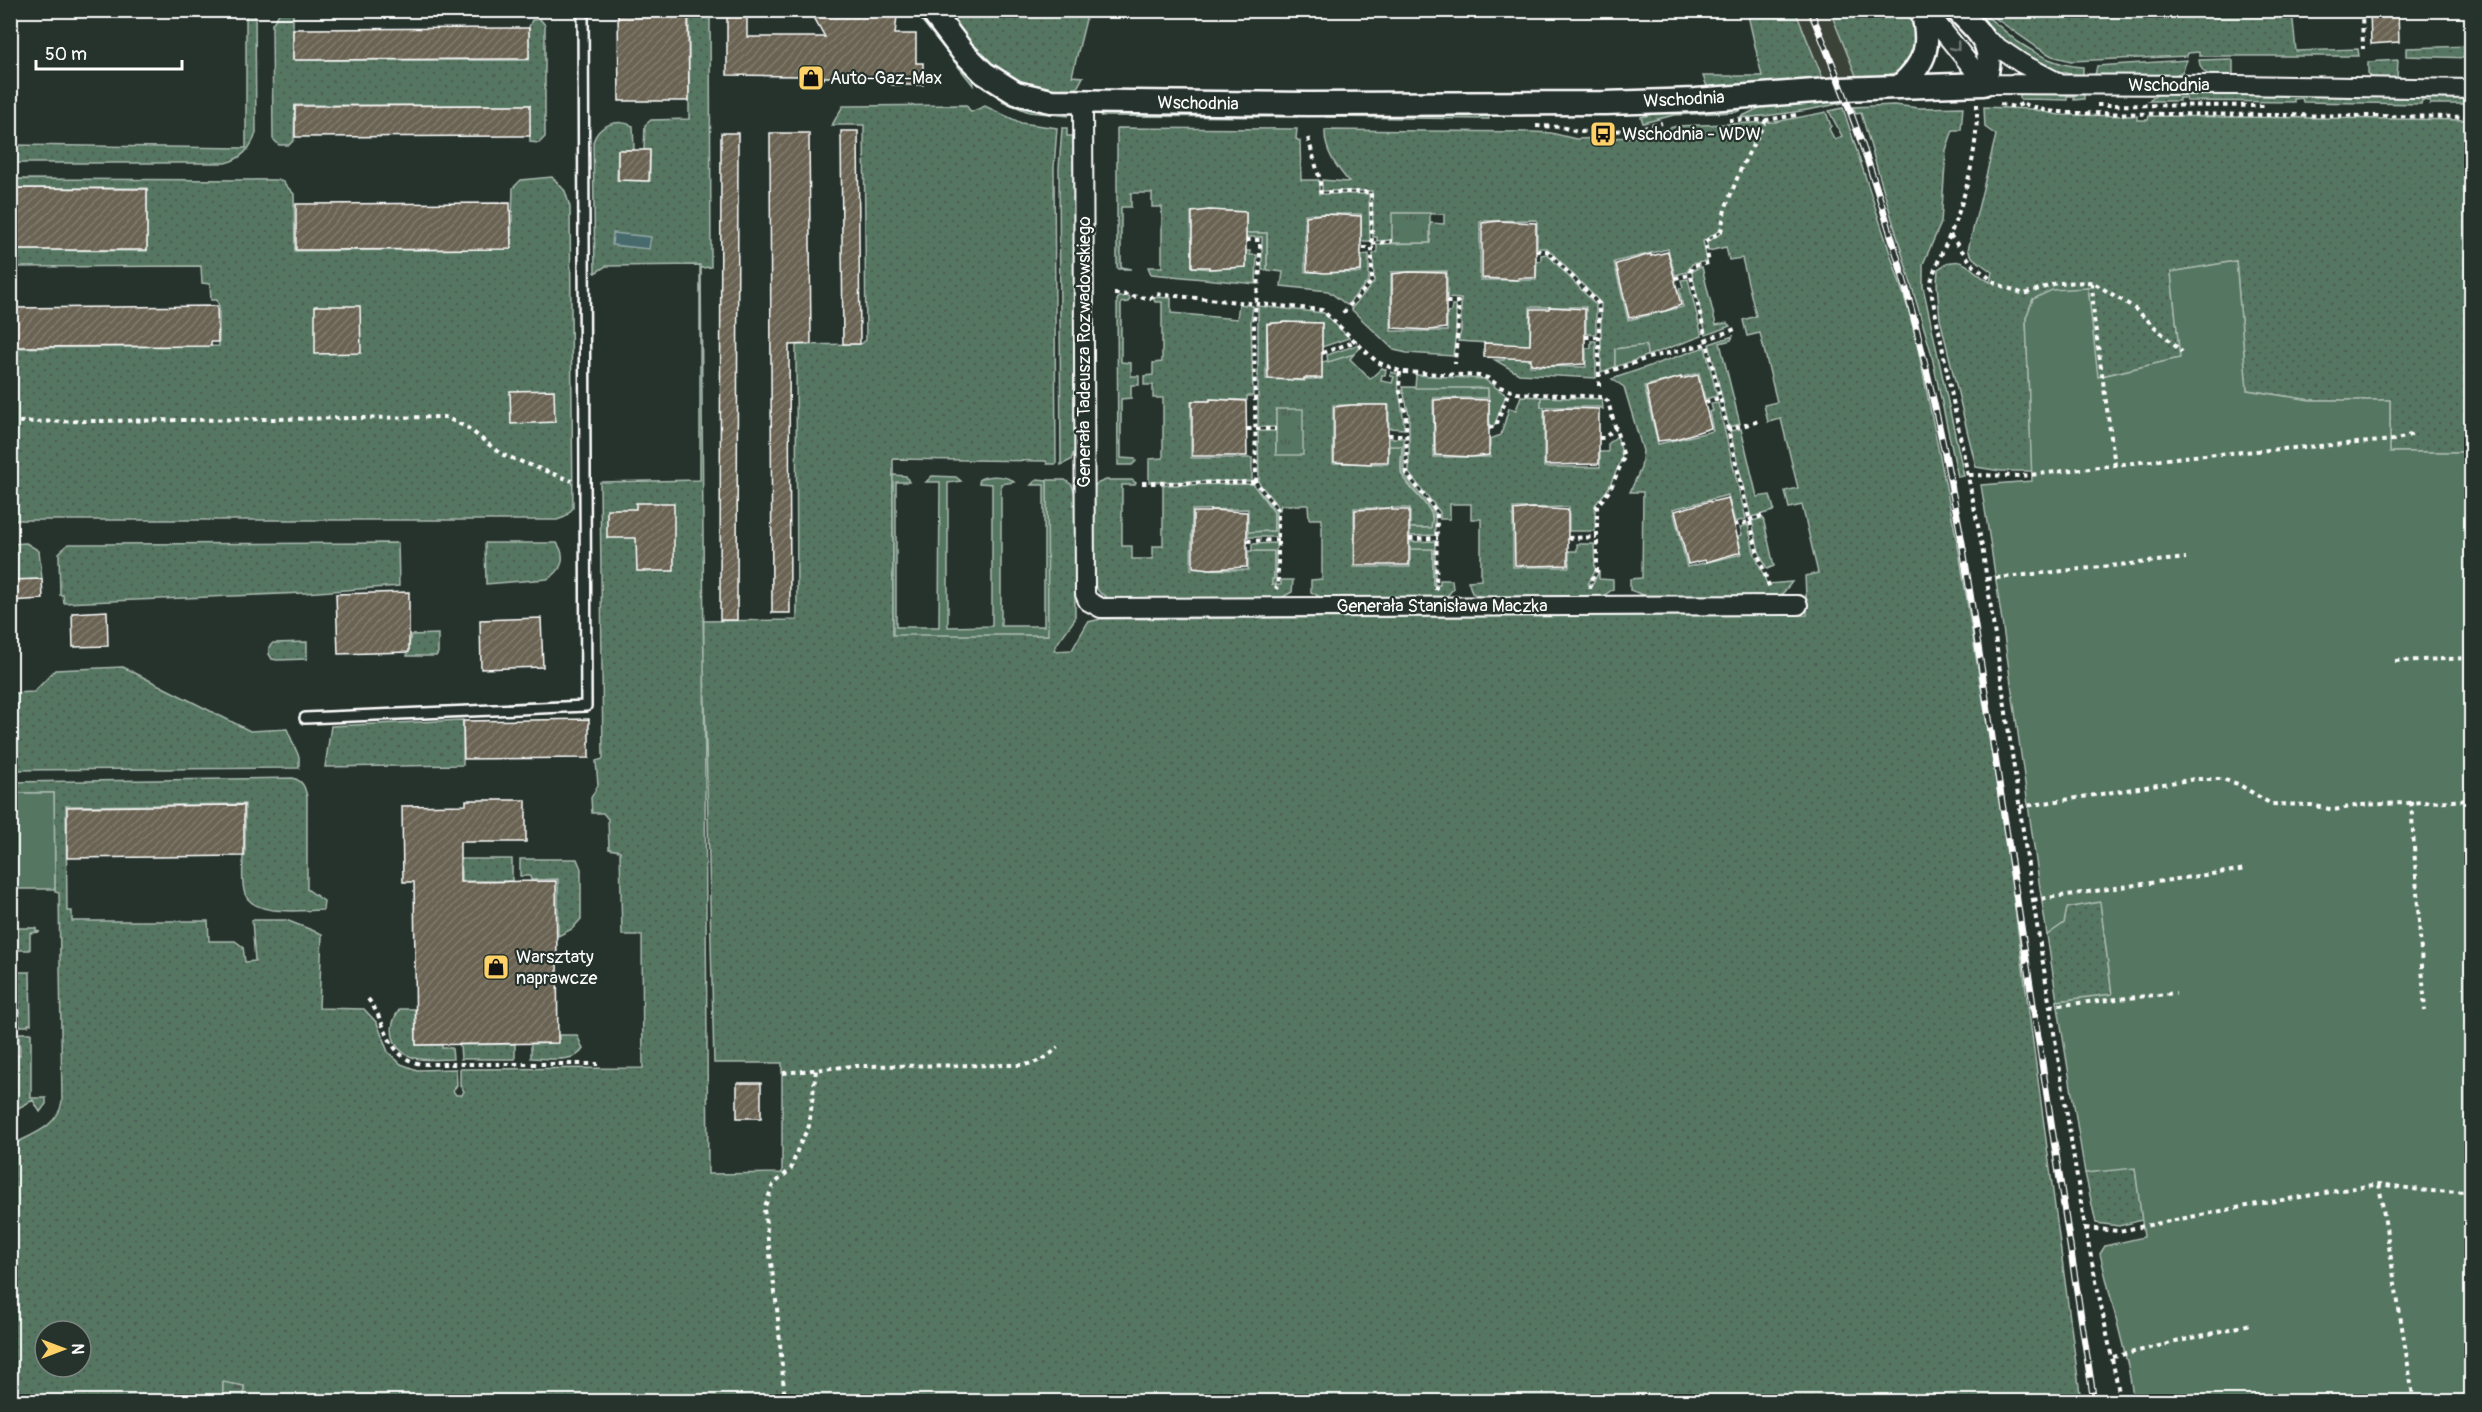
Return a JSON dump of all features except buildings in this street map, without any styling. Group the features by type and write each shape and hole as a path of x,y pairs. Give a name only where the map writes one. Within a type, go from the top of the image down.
{"street":[{"name":"Wschodnia","path":"931,10 973,63 1004,87 1032,98 1083,102 1606,103 1696,100 1900,86 1984,95 2061,84 2472,89"},
{"path":"1900,86 1912,75 1925,54 1927,36 1924,10"},
{"path":"1924,10 1971,66 1984,95"},
{"path":"1958,10 1984,38 2021,63 2061,84"},
{"path":"1984,38 1989,56 1984,95"},
{"name":"Generała Tadeusza Rozwadowskiego","path":"1083,102 1084,594 1088,601"},
{"name":"Generała Stanisława Maczka","path":"1088,601 1101,608 1798,606"}],"lane":[{"path":"305,718 586,706 583,10"}],"path":[{"path":"2362,10 2363,49"},
{"path":"2045,103 2027,102 2015,107 1984,95 1968,181 1950,235 1935,264 1930,286 1988,579 2020,807 2085,1228 2121,1401"},
{"path":"2010,100 2047,111 2071,113 2472,117"},
{"path":"2090,105 2278,106"},
{"path":"1766,120 1742,166 1725,209 1721,231 1705,242 1709,263 1693,266 1690,275 1756,551 1770,584"},
{"path":"1577,132 1636,130 1664,122"},
{"path":"1308,138 1320,180 1320,192 1371,192 1372,281 1343,312"},
{"path":"1950,235 1972,265 1997,284 2024,294 2056,283 2092,282 2133,307 2182,352"},
{"path":"1246,240 1260,240 1260,270 1256,303 1256,482 1278,510 1278,585"},
{"path":"1360,248 1392,241"},
{"path":"1536,251 1547,251 1599,304 1599,386"},
{"path":"1675,278 1690,275"},
{"path":"2092,282 2094,318 2115,465"},
{"path":"1114,294 1131,294 1132,298 1151,298 1155,294 1326,311 1377,362 1400,372 1480,376 1509,391 1522,394 1601,396 1608,402 1624,457 1610,490 1597,506 1597,571 1591,585"},
{"path":"1446,302 1458,302 1459,332 1455,364"},
{"path":"1599,375 1648,358 1706,342 1738,328"},
{"path":"1585,337 1598,337"},
{"path":"1322,353 1357,341"},
{"path":"1400,372 1400,388 1406,414 1407,474 1437,512 1437,585"},
{"path":"1489,428 1496,426 1509,391"},
{"path":"1705,402 1720,398"},
{"path":"10,422 445,417 468,428 501,454 559,477 585,484"},
{"path":"1727,429 1760,421"},
{"path":"1599,438 1604,438 1616,428"},
{"path":"1247,429 1276,429"},
{"path":"1969,475 2020,476 2193,456 2395,440 2413,434"},
{"path":"1388,435 1406,435"},
{"path":"1142,483 1256,482"},
{"path":"1734,525 1762,516"},
{"path":"1568,538 1597,537"},
{"path":"1410,539 1438,538"},
{"path":"1247,541 1278,540"},
{"path":"1988,579 2186,558"},
{"path":"2396,662 2472,658"},
{"path":"2020,807 2195,779 2222,779 2238,784 2271,804 2312,806 2334,810 2360,805 2472,800"},
{"path":"2411,802 2425,1011"},
{"path":"2034,900 2246,869"},
{"path":"2050,1006 2176,993"},
{"path":"368,999 378,1012 389,1042 408,1062 421,1064 598,1064"},
{"path":"783,1073 875,1065 1022,1065 1036,1063 1047,1058 1058,1047"},
{"path":"785,1401 777,1308 764,1209 773,1185 791,1169 809,1126 816,1070"},
{"path":"2085,1228 2119,1231 2241,1207 2379,1184 2428,1191 2472,1192"},
{"path":"2379,1184 2414,1401"},
{"path":"2113,1357 2252,1324"}],"shaded area":[{"path":"1795,11 1830,11 1857,78 1824,81"}],"green space":[{"path":"1795,10 1824,81 1708,89 1703,76 1762,76 1747,11"},
{"path":"246,11 255,11 256,133 251,144 241,156 225,163 11,163 11,145 246,148"},
{"path":"281,11 293,11 293,60 529,60 529,27 532,20 540,19 545,25 545,137 539,143 530,142 529,105 295,105 294,140 289,145 279,145 273,139 272,24"},
{"path":"689,11 710,11 711,267 701,268 704,621 797,620 796,345 861,344 866,340 864,125 832,125 843,106 966,105 971,112 985,106 1021,123 1057,128 1054,167 1056,464 1047,464 1046,461 893,459 893,634 1047,635 1047,480 1065,480 1072,485 1075,494 1075,619 1054,651 1072,650 1088,622 1101,619 1807,615 1805,576 1818,573 1802,505 1789,508 1785,491 1798,488 1781,419 1768,422 1764,405 1777,402 1760,333 1747,336 1743,320 1756,316 1742,258 1729,260 1726,247 1708,251 1707,242 1722,233 1723,228 1720,227 1719,231 1703,241 1707,261 1692,264 1687,272 1675,275 1668,249 1614,262 1628,320 1683,307 1679,289 1683,287 1681,280 1688,279 1702,336 1647,356 1646,345 1615,349 1615,367 1601,372 1601,303 1547,248 1537,248 1537,220 1480,221 1480,280 1536,280 1537,262 1541,261 1541,255 1547,254 1596,305 1596,334 1586,334 1586,307 1530,307 1530,366 1586,367 1586,348 1591,348 1591,341 1596,341 1596,378 1519,374 1495,360 1504,360 1505,344 1458,341 1461,332 1461,299 1447,298 1447,271 1391,272 1391,331 1447,331 1447,313 1451,312 1452,305 1456,305 1453,356 1394,350 1351,309 1374,282 1373,254 1377,253 1377,244 1430,243 1430,223 1444,224 1444,214 1393,213 1392,240 1377,241 1377,237 1373,237 1372,191 1322,191 1322,180 1349,182 1335,164 1326,145 1325,130 1533,132 1551,133 1576,139 1636,137 1677,126 1775,122 1826,112 1831,126 1829,129 1835,140 1842,136 1829,111 1843,108 1913,324 1959,551 2008,856 2081,1401 244,1402 244,1386 223,1383 223,1401 11,1401 10,1146 50,1124 60,1110 62,1101 59,893 55,892 54,793 11,793 11,782 296,779 303,785 307,797 307,889 324,901 323,910 280,911 258,906 250,901 245,894 243,881 245,804 66,806 67,911 72,911 72,921 208,921 209,941 235,941 243,947 245,962 255,961 252,920 286,920 322,934 319,1008 364,1009 377,1023 388,1052 401,1064 417,1070 456,1069 457,1085 453,1091 456,1095 462,1095 464,1091 460,1085 460,1069 643,1068 642,935 622,935 620,851 609,849 608,819 603,813 592,813 591,798 598,785 596,761 603,759 600,482 700,480 700,265 606,266 595,273 593,142 599,131 609,125 621,123 633,126 634,150 618,150 617,180 650,181 650,151 644,150 645,125 651,120 689,119","holes":["704,663 714,1063 782,1063 782,1173 708,1174"]},
{"path":"914,11 920,11 934,32 972,76 973,85"},
{"path":"943,11 1088,11 1072,76 1083,77 1076,90 1031,86 1014,79 998,70 984,58"},
{"path":"1830,11 1907,11 1916,32 1917,47 1903,70 1888,75 1857,78"},
{"path":"1967,11 1988,17 2018,42 2041,55 2057,62 2083,67 2083,75 2066,73 2035,62 1992,33"},
{"path":"1985,11 2292,11 2296,51 2358,49 2359,56 2199,56 2199,52 2188,53 2187,56 2071,61 2052,56 2038,48"},
{"path":"2471,46 2471,58 2406,56 2406,48"},
{"path":"2230,59 2233,61 2233,77 2211,75 2203,71 2199,60"},
{"path":"2187,60 2182,72 2173,76 2095,75 2097,66"},
{"path":"2398,60 2397,79 2372,78 2368,73 2368,62"},
{"path":"2020,93 2084,93 2084,99 2074,100 2074,96 2067,96 2067,100 2020,99"},
{"path":"2158,94 2464,98 2472,104 2430,104 2430,101 2422,100 2421,104 2303,102 2302,98 2294,99 2294,102 2187,101 2186,98 2179,98 2179,101 2149,101"},
{"path":"1840,98 1842,103 1738,118 1770,103"},
{"path":"1002,101 1031,108 1061,111 1069,116 1029,112"},
{"path":"1756,104 1736,112 1674,115 1643,123 1641,117 1668,110"},
{"path":"1894,105 1919,108 1963,107 1961,130 1953,130 1946,150 1941,223 1923,264 1923,287 1964,476 1958,477 1931,352 1861,113 1856,114 1853,107"},
{"path":"1984,107 2031,109 2059,115 2137,116 2137,120 2148,120 2149,116 2471,120 2471,511 2463,452 2390,452 2390,400 2310,400 2247,390 2236,261 2171,272 2180,358 2097,377 2088,288 2033,299 2026,318 2032,471 2001,471 1976,467 1940,319 1937,284 1938,269 1954,262 1966,264 1990,282 1992,272 1973,258 1968,250 1996,135 1985,127"},
{"path":"1109,112 1291,114 1296,117 1100,116"},
{"path":"1489,113 1489,119 1325,117 1331,114"},
{"path":"1062,128 1067,128 1067,136 1073,136 1075,449 1071,460 1061,465 1059,168"},
{"path":"1117,128 1297,129 1296,139 1300,141 1301,180 1319,180 1319,194 1369,194 1370,241 1361,241 1361,214 1305,214 1305,272 1361,273 1362,255 1369,254 1369,280 1347,305 1328,291 1281,286 1283,272 1267,270 1267,233 1246,233 1246,212 1209,210 1209,212 1191,212 1192,267 1210,269 1246,267 1246,251 1250,251 1250,255 1257,255 1256,284 1151,274 1148,267 1162,267 1162,207 1152,207 1152,193 1131,193 1131,207 1121,207 1121,267 1132,269 1119,269 1117,267"},
{"path":"552,177 565,191 570,207 573,508 565,517 557,520 11,520 10,348 219,346 219,306 217,300 211,300 210,284 202,283 201,266 11,267 11,250 147,251 147,188 11,188 11,179 281,180 294,194 295,251 511,249 513,188 521,180"},
{"path":"1392,213 1430,213 1430,243 1392,243"},
{"path":"1246,233 1267,233 1267,270 1262,270 1262,237 1246,237"},
{"path":"2236,261 2247,390 2310,400 2390,400 2390,452 2463,452 2472,511 2471,1401 2134,1401 2128,1366 2100,1254 2105,1246 2144,1237 2135,1168 2085,1173 2057,1001 2112,994 2100,902 2067,908 2064,923 2047,935 1981,485 2032,481 2026,318 2033,299 2052,290 2088,288 2098,377 2180,358 2171,272"},
{"path":"1702,267 1716,325 1727,323 1730,326 1706,335 1692,273 1695,269"},
{"path":"1129,296 1128,302 1121,303 1121,362 1131,363 1131,376 1139,376 1139,385 1131,385 1131,398 1121,399 1121,458 1136,461 1132,465 1118,465 1117,300 1119,297"},
{"path":"1153,297 1171,298 1171,313 1237,319 1239,304 1253,306 1251,320 1253,396 1247,396 1247,400 1191,401 1191,458 1252,458 1252,481 1149,482 1149,459 1163,458 1163,398 1153,398 1153,385 1144,385 1144,376 1153,375 1153,363 1162,362 1162,302 1155,302"},
{"path":"1258,306 1324,313 1349,338 1322,347 1322,323 1267,323 1266,379 1305,381 1305,379 1322,379 1322,362 1354,354 1350,359 1370,379 1382,368 1386,370 1381,381 1392,383 1394,377 1390,376 1391,372 1398,374 1404,429 1389,428 1389,405 1333,405 1333,463 1388,464 1389,446 1402,446 1402,475 1431,513 1431,528 1410,528 1410,508 1354,508 1354,567 1410,567 1410,549 1433,549 1433,585 1440,585 1440,580 1452,580 1453,589 1448,595 1442,598 1322,598 1311,592 1311,580 1322,579 1322,519 1309,519 1308,505 1281,505 1280,509 1259,483 1258,431 1276,431 1276,427 1258,427"},
{"path":"1733,336 1731,340 1720,343 1740,424 1729,427 1709,344"},
{"path":"1357,345 1360,348 1354,354 1328,362 1327,355"},
{"path":"1646,345 1647,356 1615,367 1615,349"},
{"path":"1705,347 1717,396 1705,399 1699,373 1644,386 1658,444 1713,431 1709,412 1713,411 1711,404 1718,403 1746,519 1735,522 1728,495 1673,509 1687,567 1742,554 1738,536 1742,535 1740,527 1748,525 1754,552 1767,584 1792,582 1783,593 1775,597 1646,596 1630,590 1630,579 1642,578 1643,492 1630,492 1641,468 1643,451 1624,387 1612,379"},
{"path":"1416,375 1484,379 1506,395 1494,426 1490,426 1488,388 1415,388"},
{"path":"1402,387 1488,388 1488,398 1433,398 1434,457 1490,457 1490,439 1501,435 1509,408 1516,410 1521,396 1541,397 1541,407 1544,407 1544,467 1600,467 1600,452 1608,452 1608,444 1617,436 1622,453 1621,461 1608,489 1595,505 1595,531 1569,531 1569,507 1513,508 1513,567 1569,567 1569,551 1577,551 1577,544 1594,544 1595,571 1588,584 1593,584 1599,571 1599,579 1613,580 1613,589 1602,597 1481,597 1472,593 1468,581 1481,580 1481,519 1471,519 1471,504 1450,504 1450,519 1440,519 1440,512 1409,473 1409,414"},
{"path":"1541,397 1602,399 1603,409 1599,407 1541,407"},
{"path":"1276,409 1303,409 1303,455 1276,455"},
{"path":"1741,429 1757,497 1770,495 1774,509 1751,517 1730,431"},
{"path":"1389,438 1404,438 1404,474 1435,513 1435,535 1410,536 1410,528 1431,528 1433,514 1402,475 1402,446 1389,446"},
{"path":"893,475 906,476 909,482 896,482 896,627 939,627 940,482 926,482 932,476 956,477 961,481 948,483 948,627 992,626 992,484 979,483 980,479 993,476 1007,478 1014,482 1001,484 1001,626 1044,626 1044,485 1031,485 1037,479 1047,480 1048,635 893,635"},
{"path":"1106,480 1132,480 1136,483 1135,485 1122,485 1122,546 1132,546 1132,559 1153,559 1153,546 1163,546 1163,485 1253,484 1274,512 1274,531 1248,532 1248,509 1192,510 1191,569 1248,570 1248,551 1274,551 1272,585 1281,585 1281,580 1293,580 1292,592 1281,598 1108,598 1094,585 1093,490 1096,484"},
{"path":"1253,484 1276,511 1276,537 1248,537 1248,532 1274,531 1274,512"},
{"path":"1763,518 1774,566 1767,569 1759,551 1752,521"},
{"path":"1435,541 1435,585 1433,585 1433,549 1410,549 1410,542"},
{"path":"26,543 39,551 42,579 11,580 11,544"},
{"path":"398,543 399,586 304,593 64,603 63,595 60,595 59,553 68,544"},
{"path":"485,543 557,543 562,554 561,564 556,572 547,579 486,584"},
{"path":"1276,543 1276,585 1272,585 1274,551 1252,551 1252,544"},
{"path":"438,634 436,656 407,656 411,635"},
{"path":"307,642 307,659 277,660 272,659 269,654 269,647 273,643"},
{"path":"123,667 250,731 287,729 299,757 299,768 11,770 11,693 34,692 55,670"},
{"path":"463,720 463,765 325,767 331,726"},
{"path":"10,793 54,793 55,889 11,889"},
{"path":"461,859 512,859 512,881 461,881"},
{"path":"520,859 577,859 581,869 581,919 572,929 558,936 558,879 531,880 530,876 520,876"},
{"path":"2100,901 2112,995 2057,1001 2047,935 2064,923 2067,908"},
{"path":"11,928 36,928 36,931 40,932 30,933 30,950 14,950 14,933 11,933"},
{"path":"15,972 30,972 31,1024 28,1026 19,1026 19,1002 11,1002 10,989 15,989"},
{"path":"400,1009 415,1009 416,1045 442,1045 442,1048 452,1048 453,1059 419,1059 401,1050 393,1038 392,1031"},
{"path":"19,1033 31,1033 31,1098 46,1098 46,1104 40,1112 33,1100 11,1112 11,1056 20,1055"},
{"path":"559,1035 577,1035 583,1049 573,1057 531,1058 531,1044 559,1043"},
{"path":"515,1044 515,1059 461,1059 460,1045"},
{"path":"2135,1167 2142,1220 2119,1226 2096,1223 2085,1173"},
{"path":"223,1382 244,1386 244,1401 223,1401"}],"water":[{"path":"613,233 651,237 649,249 612,245"}],"railway":[{"path":"1810,10 1837,75 1883,208 1920,343 1950,479 1963,548 2094,1402"}],"place":[{"name":"Auto-Gaz-Max","path":"811,78"},
{"name":"Wschodnia - WDW","path":"1603,134"},
{"name":"Warsztaty naprawcze","path":"496,967"}]}
